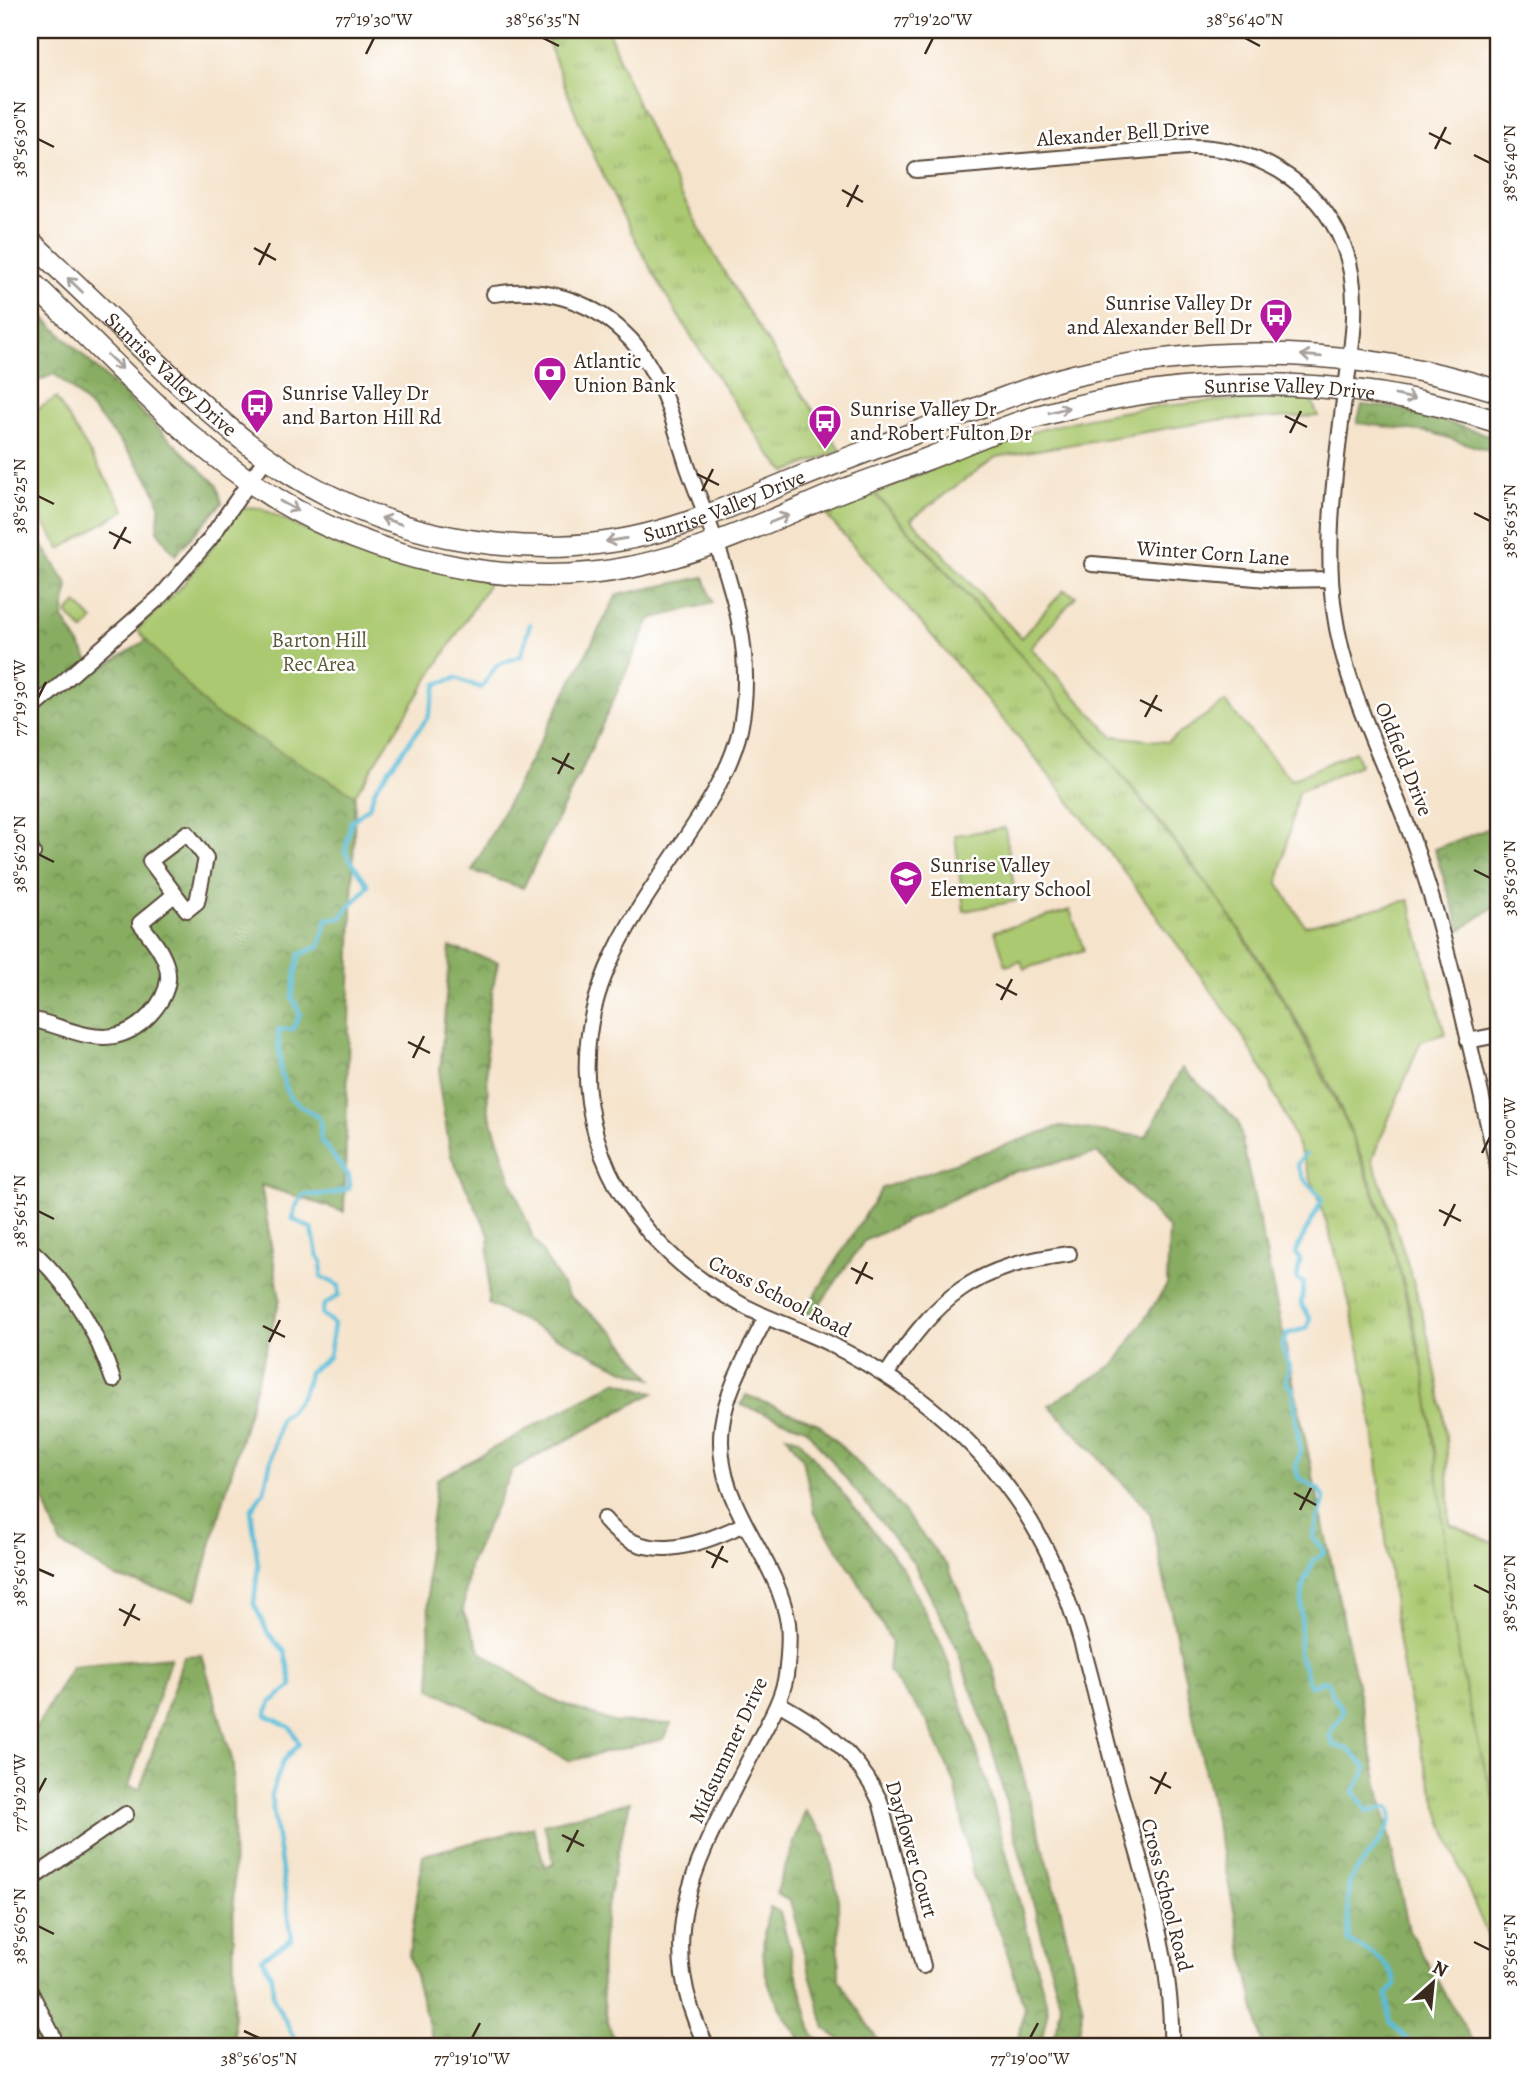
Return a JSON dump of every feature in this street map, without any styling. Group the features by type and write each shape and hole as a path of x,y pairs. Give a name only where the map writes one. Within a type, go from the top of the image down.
{"main road":[{"name":"Sunrise Valley Drive","path":"30,241 220,423 266,458 300,480 361,511 475,541 587,544 661,531 970,410 1075,376 1205,355 1286,354 1349,359 1426,372 1498,391"},
{"name":"Sunrise Valley Drive","path":"30,281 182,426 249,482 297,511 360,540 417,557 486,571 597,572 631,567 715,544 1002,429 1105,398 1235,383 1346,387 1434,403 1498,422"}],"street":[{"name":"Alexander Bell Drive","path":"916,170 1204,146 1247,154 1267,163 1306,190 1327,215 1343,244 1354,289 1349,359"},
{"name":"Cross School Road","path":"494,294 524,291 567,298 605,317 637,347 655,377 705,514 731,590 744,656 742,721 737,738 712,796 630,922 607,965 592,1009 586,1073 598,1145 615,1184 632,1212 652,1239 693,1276 766,1317 833,1345 886,1375 949,1423 996,1474 1020,1506 1054,1567 1076,1628 1161,1943 1166,1966 1171,2047"},
{"name":"Oldfield Drive","path":"1349,359 1333,506 1331,579 1339,638 1353,688 1420,862 1468,1041 1498,1168"},
{"path":"30,710 161,596 209,540 266,458"},
{"name":"Winter Corn Lane","path":"1092,565 1279,580 1331,579"},
{"path":"187,833 206,858 197,902 187,910 174,895 150,861 187,833"},
{"path":"30,1019 93,1036 116,1036 143,1024 168,980 161,952 140,923 174,895"},
{"path":"1468,1041 1498,1035"},
{"path":"30,1249 60,1280 77,1303 97,1338 113,1380"},
{"path":"886,1375 916,1329 957,1291 1013,1263 1069,1254"},
{"name":"Midsummer Drive","path":"706,2047 690,2010 681,1973 679,1951 685,1903 702,1854 778,1703 786,1675 788,1624 771,1574 733,1503 723,1466 723,1423 734,1387 766,1317"},
{"path":"604,1519 612,1530 636,1545 667,1549 717,1538 744,1524"},
{"name":"Dayflower Court","path":"778,1703 835,1738 870,1778 880,1801 923,1966"},
{"path":"30,1880 126,1814"},
{"path":"30,1991 53,2036"}],"green space":[{"path":"544,30 608,30 655,141 710,248 806,401 841,450 786,472 764,446 703,356 650,267 581,127"},
{"path":"30,304 217,485 222,503 175,555 157,531 159,504 154,491 114,434 81,398 54,374 30,384"},
{"path":"56,398 125,510 60,549 30,500 30,414"},
{"path":"1304,398 1312,401 1318,416 1218,420 996,457 911,519 1021,638 1064,590 1076,596 1031,648 1112,736 1167,742 1225,702 1291,780 1355,751 1360,765 1298,792 1278,883 1305,926 1409,900 1445,1034 1421,1041 1372,1159 1406,1258 1433,1359 1446,1440 1450,1524 1498,1545 1498,1810 1475,1729 1458,1646 1432,1422 1414,1323 1369,1177 1329,1083 1281,994 1254,951 1170,835 1030,666 875,494 982,449 1073,421 1188,403"},
{"path":"1362,405 1404,409 1498,438 1498,454 1433,433 1357,423"},
{"path":"875,494 1030,665 1106,756 1225,908 1291,1013 1350,1130 1395,1254 1426,1381 1463,1678 1498,1810 1498,1957 1453,1849 1418,1738 1395,1616 1367,1388 1358,1343 1329,1231 1293,1132 1236,1026 1129,878 1003,720 826,515"},
{"name":"Barton Hill Rec Area","path":"260,508 347,550 368,557 493,577 355,795 212,712 137,630 182,586 241,509"},
{"path":"30,526 68,585 63,618 96,672 148,639 212,712 355,795 344,1212 261,1185 280,1299 196,1599 115,1577 60,1543 30,1463"},
{"path":"704,577 713,603 650,619 583,767 523,888 472,871 617,595"},
{"path":"77,603 93,620 83,631 67,613"},
{"path":"1498,825 1498,904 1461,930 1434,849"},
{"path":"1005,828 1016,901 964,911 955,835"},
{"path":"1070,910 1084,950 1024,969 1021,961 1006,966 995,931"},
{"path":"450,947 498,962 486,1024 488,1109 532,1235 568,1295 616,1334 652,1379 622,1369 488,1304 489,1235 451,1156 439,1085"},
{"path":"1182,1068 1238,1121 1409,1931 1476,2047 1263,2047 1150,1512 1049,1405 1115,1364 1167,1285 1169,1229 1098,1153 1005,1174 864,1241 814,1313 803,1314 882,1188 1060,1126 1146,1137"},
{"path":"616,1381 654,1393 513,1469 469,1565 463,1611 481,1652 552,1700 613,1722 671,1724 663,1739 570,1761 431,1689 427,1557 437,1479"},
{"path":"746,1395 819,1424 892,1497 948,1567 993,1667 1060,1907 1083,2010 1076,2047 1052,2047 1061,2007 992,1749 955,1644 913,1562 805,1428 741,1405"},
{"path":"786,1435 799,1439 902,1567 944,1650 991,1796 1048,2009 1040,2047 1018,2047 1024,2007 1002,1936 973,1876 955,1783 927,1721 888,1671 891,1641 852,1571 814,1513 803,1459"},
{"path":"202,1655 233,1763 234,2047 30,2047 30,1738 72,1666 171,1657 129,1786 140,1789 184,1656"},
{"path":"630,1802 610,1892 602,1959 602,1991 608,2020 618,2047 565,2047 563,2038 554,2039 555,2047 435,2047 409,1955 423,1855 533,1827 545,1867 554,1864 544,1824"},
{"path":"805,1811 825,1835 838,1895 839,1980 879,2042 888,2047 851,2047 825,2029 790,1901 776,1894"},
{"path":"770,1907 780,1912 813,2035 830,2047 806,2047 774,1998 764,1965 763,1948"}],"waterway":[{"path":"299,2047 273,1997 272,1977 262,1958 292,1939 271,1796 283,1761 299,1744 291,1728 266,1715 271,1702 292,1686 285,1652 268,1633 254,1604 258,1566 251,1510 264,1491 280,1418 300,1399 309,1372 329,1357 334,1324 322,1314 324,1305 339,1295 339,1286 321,1276 322,1262 317,1254 312,1229 293,1219 295,1207 304,1195 331,1194 349,1188 349,1176 321,1141 320,1119 290,1098 281,1074 278,1030 293,1029 300,1014 292,997 299,955 320,946 327,919 341,918 368,885 345,852 351,822 369,807 376,787 428,717 437,684 457,678 481,688 497,665 521,656 530,624"},
{"path":"1305,1154 1297,1165 1304,1179 1322,1198 1296,1253 1300,1260 1297,1279 1304,1283 1301,1304 1310,1318 1307,1328 1287,1334 1282,1346 1289,1366 1286,1383 1293,1389 1300,1453 1296,1465 1298,1477 1319,1490 1324,1499 1313,1538 1325,1552 1314,1560 1303,1584 1299,1654 1310,1686 1325,1681 1342,1709 1343,1713 1329,1735 1334,1746 1347,1748 1367,1768 1354,1792 1368,1811 1388,1807 1391,1814 1385,1833 1350,1881 1349,1942 1378,1958 1394,1976 1396,1984 1387,1995 1390,2021 1407,2040 1405,2047"}],"place":[{"name":"Sunrise Valley Dr and Alexander Bell Dr","path":"1276,345"},
{"name":"Atlantic Union Bank","path":"550,403"},
{"name":"Sunrise Valley Dr and Barton Hill Rd","path":"257,435"},
{"name":"Sunrise Valley Dr and Robert Fulton Dr","path":"825,451"},
{"name":"Sunrise Valley Elementary School","path":"906,907"}]}
